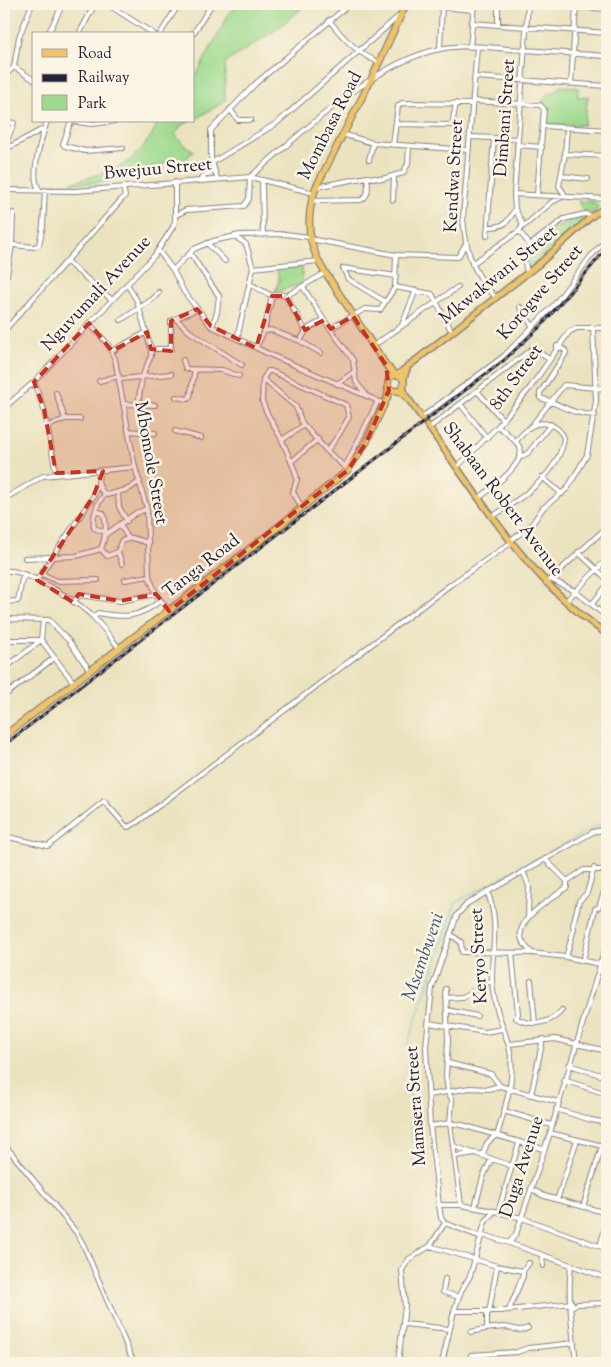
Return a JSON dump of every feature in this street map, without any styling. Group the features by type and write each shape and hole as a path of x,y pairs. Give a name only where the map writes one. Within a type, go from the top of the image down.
{"highway":[{"name":"Mombasa Road","path":"403,383 386,366 325,273 318,261 310,238 311,201 315,190 371,80 406,4"},
{"name":"Mombasa Road","path":"386,366 388,396"},
{"path":"396,375 391,377 388,383 397,390"},
{"path":"388,396 403,383"},
{"name":"Tanga Road","path":"4,736 302,508 346,468 366,442 388,396"}],"main road":[{"name":"Mkwakwani Street","path":"396,375 496,298 592,216 607,206"},
{"path":"406,396 403,383 409,366"},
{"path":"397,390 406,396"},
{"name":"Shabaan Robert Avenue","path":"406,396 479,498 546,583 582,617 607,634"}],"street":[{"path":"4,76 14,67 19,36 32,4"},
{"path":"49,32 63,4"},
{"path":"107,4 151,32"},
{"path":"161,32 179,4"},
{"path":"194,32 211,4"},
{"path":"217,178 209,144 211,130 255,84 350,4"},
{"path":"470,47 474,4"},
{"path":"498,4 498,25"},
{"path":"528,4 607,9"},
{"name":"Dimbani Street","path":"522,227 524,222 515,209 514,194 528,4"},
{"path":"80,32 93,5"},
{"path":"440,49 442,5 473,10"},
{"path":"571,84 576,7"},
{"path":"195,180 210,174 213,162 277,123 401,14"},
{"path":"329,20 367,58 379,62"},
{"path":"471,23 607,32"},
{"path":"176,215 186,210 244,206 249,199 250,177 324,115 371,80 401,62 440,49 470,47 607,56"},
{"name":"Kendwa Street","path":"477,47 463,218 465,245 478,277 496,298"},
{"path":"14,67 32,78"},
{"path":"475,77 607,86"},
{"path":"393,144 398,106 402,103 473,102 542,106 544,111 542,147 537,194"},
{"path":"396,124 452,125 456,103"},
{"path":"230,109 238,120 251,120"},
{"path":"4,121 14,122 4,149"},
{"path":"39,189 36,184 36,158 47,122"},
{"path":"71,122 63,144 65,146 85,151 122,148"},
{"path":"543,126 607,130"},
{"path":"4,149 44,128"},
{"path":"566,196 559,186 562,176 567,128"},
{"path":"342,134 373,143 468,150"},
{"path":"470,137 518,139"},
{"path":"487,236 494,138"},
{"path":"369,160 373,143"},
{"path":"315,190 367,177 382,179 394,177 407,170 409,146"},
{"path":"517,146 542,147"},
{"path":"565,154 607,156"},
{"path":"562,176 588,179"},
{"name":"Bwejuu Street","path":"4,190 76,191 217,178 250,177 315,190"},
{"path":"311,201 362,200 368,191 367,177"},
{"path":"393,200 394,177"},
{"path":"262,180 263,235"},
{"name":"Nguvumali Avenue","path":"4,408 34,382 158,250 173,227 176,215 175,182"},
{"path":"4,331 125,196 123,187"},
{"path":"4,244 34,247 39,245 43,226 45,190"},
{"path":"514,194 607,199"},
{"path":"472,264 519,231 552,202 566,196"},
{"path":"488,227 502,227 507,223 515,209"},
{"path":"599,211 607,222"},
{"path":"7,275 12,245 12,213"},
{"path":"528,272 524,258 530,245 564,219 584,214 592,216"},
{"path":"519,231 530,245"},
{"path":"173,270 190,253 207,243 234,236 285,234 396,255 458,257 465,245"},
{"path":"234,236 246,244 253,268 238,339"},
{"name":"Korogwe Street","path":"422,417 504,356 554,305 591,256 607,239"},
{"path":"207,243 225,262"},
{"path":"158,250 173,270 184,292 212,327 385,404"},
{"path":"190,253 219,296 217,312 212,327"},
{"path":"332,328 367,308 375,311 380,310 395,287 396,255"},
{"path":"253,268 318,261"},
{"path":"67,262 110,299"},
{"path":"384,302 348,279 343,268 396,276"},
{"path":"250,284 272,296 286,296 325,273"},
{"path":"126,284 140,307 151,349 150,359 142,376 138,404"},
{"path":"373,346 458,286"},
{"path":"303,287 353,360 356,382 367,396"},
{"path":"395,287 430,292 437,301 452,332"},
{"path":"402,324 416,290"},
{"path":"121,320 153,300 159,292"},
{"path":"256,348 264,331 272,296"},
{"path":"286,296 306,332"},
{"path":"520,307 533,327"},
{"path":"151,349 171,349 171,321 197,310"},
{"path":"176,318 190,332 242,365"},
{"path":"300,341 306,332 324,320"},
{"name":"Mbomole Street","path":"89,323 112,351 120,378 135,467 147,510 149,576 156,594 169,611"},
{"path":"4,836 48,846 104,801 128,827 136,823 450,585 530,527 538,513 562,494 574,479 587,455 594,416 593,328"},
{"name":"8th Street","path":"457,467 498,426 541,374 557,346 574,329 607,328"},
{"path":"264,331 271,330 300,341 321,353"},
{"path":"112,351 147,332"},
{"path":"557,346 565,350 566,353 540,398 552,401 573,413 594,416"},
{"path":"429,428 533,348 549,359"},
{"path":"182,360 186,368 222,370 239,376"},
{"path":"176,397 188,399 190,397 195,369"},
{"path":"302,508 293,492 297,479 291,462 262,401 263,379 268,371 346,406 348,417 327,451"},
{"path":"337,384 354,372"},
{"path":"99,381 171,374"},
{"path":"263,379 296,407 304,425 327,451 346,468 378,401"},
{"path":"34,382 39,390 48,426 56,473"},
{"path":"516,441 531,426 564,385 607,389"},
{"path":"478,392 503,420"},
{"path":"56,393 65,419"},
{"path":"125,404 155,405"},
{"path":"461,405 487,438"},
{"path":"48,426 65,419 80,419"},
{"path":"494,516 515,502 542,477 563,444 562,434 551,424 531,426"},
{"path":"519,458 528,453 551,424"},
{"path":"282,440 304,425"},
{"path":"479,498 511,471 519,458 521,450 516,441 498,426"},
{"path":"128,431 155,433"},
{"path":"175,431 201,438"},
{"path":"291,462 318,439"},
{"path":"4,499 36,478 56,473 135,467"},
{"path":"37,580 93,497 99,482 99,471"},
{"path":"542,477 562,494"},
{"path":"140,481 118,493 105,494 98,503 94,528 105,533 121,526 126,521 147,510"},
{"path":"99,482 105,494"},
{"path":"118,493 119,507 126,521"},
{"path":"96,511 105,514 105,533 101,549 106,556 118,552"},
{"path":"121,526 128,538"},
{"path":"546,583 607,527"},
{"path":"122,564 118,552 121,541 128,538 149,542"},
{"path":"25,558 76,556 101,549"},
{"path":"578,552 607,579"},
{"path":"566,601 595,569 607,559"},
{"path":"4,570 17,571 27,575 73,602 94,617 119,648"},
{"path":"42,574 57,581 98,580"},
{"path":"4,602 18,601 22,579 27,575"},
{"path":"125,580 149,576"},
{"path":"550,578 576,591 607,617"},
{"path":"592,604 607,585"},
{"path":"73,602 79,595 120,601 156,594"},
{"path":"94,617 98,613 112,617 143,614 160,601"},
{"path":"4,619 43,620 55,624 90,671"},
{"path":"43,620 41,640 74,683"},
{"path":"4,640 41,640"},
{"path":"4,669 41,640"},
{"path":"4,654 11,663"},
{"path":"5,693 54,658"},
{"name":"Mamsera Street","path":"444,1223 441,1218 439,1205 430,1126 426,1064 432,988 450,934 461,908 487,891 593,832 607,829"},
{"path":"545,859 567,880"},
{"path":"567,880 584,870 594,868 607,870"},
{"path":"566,957 569,940 574,930 572,925 576,910 579,901 587,893 594,868"},
{"path":"523,871 529,886 528,916 521,936 532,954"},
{"path":"528,916 566,887 567,880"},
{"path":"583,961 595,909 599,907 607,883"},
{"name":"Keryo Street","path":"475,1153 483,1154 487,1143 496,1136 510,1089 512,1066 492,980 495,913 487,891"},
{"path":"450,934 460,942 462,952 532,954 566,957 600,964"},
{"name":"Duga Avenue","path":"482,1237 487,1236 509,1243 514,1239 550,1133 564,1080 607,944"},
{"path":"512,953 518,1014 516,1018 535,1023 549,1020 562,1010"},
{"path":"599,970 607,972"},
{"path":"446,998 463,997 492,980"},
{"path":"531,981 535,1023"},
{"path":"446,989 448,1091 452,1100 450,1123 456,1156 461,1204"},
{"path":"446,1010 477,1016"},
{"path":"428,1023 485,1032 502,1029"},
{"path":"531,1095 543,1039"},
{"path":"508,1044 543,1039 576,1042 607,1051"},
{"path":"448,1063 491,1074 500,1086"},
{"path":"569,1065 607,1077"},
{"path":"564,1080 607,1094"},
{"path":"429,1095 470,1088 488,1089 500,1086 558,1102"},
{"path":"556,1109 607,1123"},
{"path":"504,1111 551,1125"},
{"path":"430,1126 450,1123 543,1149"},
{"path":"550,1133 605,1147 583,1206"},
{"path":"557,1200 577,1140"},
{"path":"442,1363 454,1311 470,1276 489,1218 496,1212 519,1143"},
{"path":"4,1144 76,1232 84,1246 134,1363"},
{"path":"454,1146 512,1166"},
{"path":"456,1156 475,1153"},
{"path":"475,1207 483,1177 492,1160"},
{"path":"531,1190 557,1200 607,1213"},
{"path":"439,1205 461,1204 522,1218 607,1249"},
{"path":"482,1208 489,1218"},
{"path":"600,1246 607,1220"},
{"path":"398,1363 405,1324 406,1306 402,1270 410,1259 430,1246 444,1223 482,1237"},
{"path":"509,1243 607,1278"},
{"path":"430,1246 497,1266 523,1271"},
{"path":"542,1256 543,1266"},
{"path":"509,1310 523,1276 523,1271 529,1262"},
{"path":"571,1265 569,1284 576,1363"},
{"path":"487,1327 497,1266"},
{"path":"444,1279 443,1292 459,1297"},
{"path":"454,1311 488,1312 607,1303"},
{"path":"405,1324 449,1329"},
{"path":"470,1332 487,1327 505,1327 522,1330 528,1328"},
{"path":"468,1363 469,1357 474,1355 517,1352 528,1348 574,1343"}],"highlighted area":[{"path":"272,296 286,296 305,330 324,320 331,329 353,316 386,365 389,390 366,443 348,470 169,611 156,594 120,601 79,594 73,602 37,580 93,497 103,471 56,473 44,409 34,382 89,323 112,351 147,332 151,349 171,351 171,321 197,309 211,326 256,348"}],"green space":[{"path":"242,4 307,4 277,29 225,63 225,101 195,119 195,77 230,12"},
{"path":"560,86 578,87 578,97 588,96 584,125 547,124 543,101 547,94 555,92"},
{"path":"158,122 189,122 182,125 175,134 184,145 194,151 182,162 165,163 110,181 70,183 112,170 123,164 142,149"},
{"path":"578,201 594,202 599,208 593,212 583,211"},
{"path":"586,218 528,268 526,261 529,254 542,239 568,222"},
{"path":"302,267 302,284 275,292 279,280 277,268"}],"waterway":[{"name":"Msambweni","path":"413,1159 408,1043 456,902 607,821"}],"railway":[{"path":"4,745 503,361 542,325 607,248"}]}
